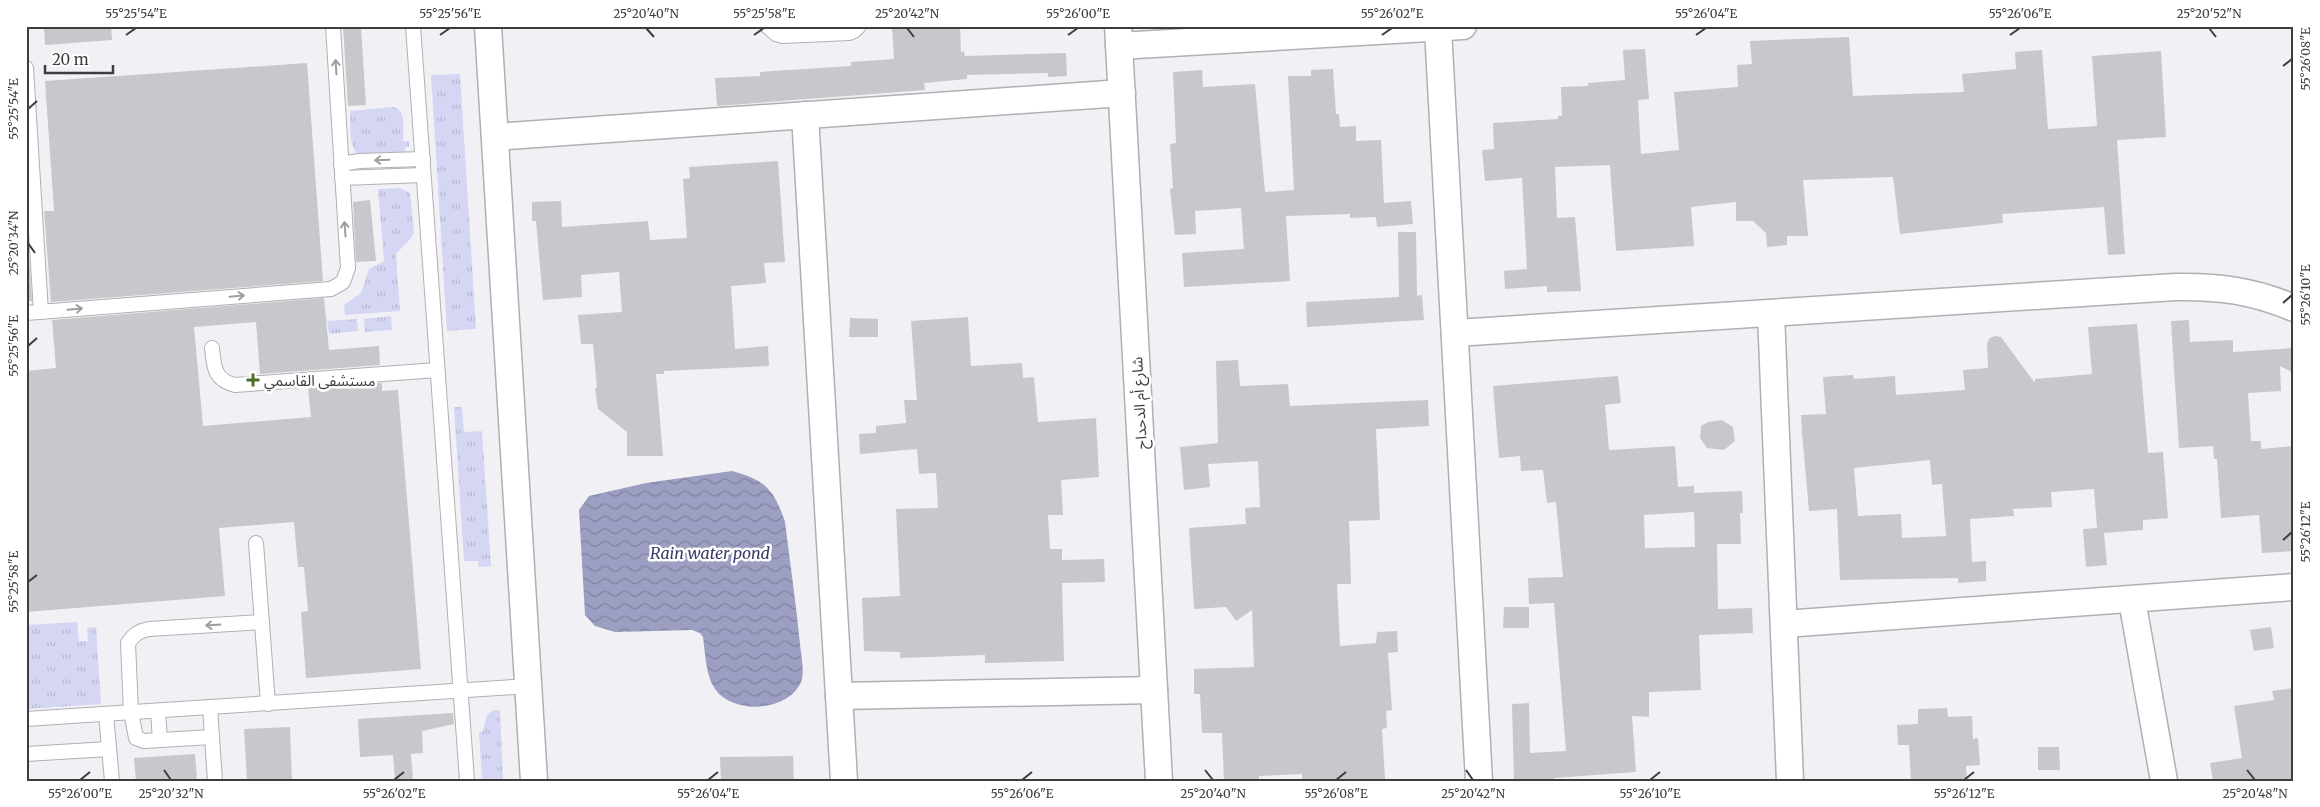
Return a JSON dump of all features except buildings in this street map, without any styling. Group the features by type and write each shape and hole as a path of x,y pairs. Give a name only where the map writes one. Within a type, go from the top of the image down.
{"street":[{"path":"488,26 534,781"},
{"path":"1118,36 1464,26"},
{"path":"1438,28 1479,781"},
{"name":"شارع أم الدحداح","path":"1118,36 1159,781"},
{"path":"495,137 1122,93"},
{"path":"805,115 844,781"},
{"path":"1455,334 1771,312 2207,286 2238,290 2269,298 2294,308"},
{"path":"1771,312 1790,781"},
{"path":"1784,624 2294,587"},
{"path":"2132,600 2164,781"},
{"path":"839,696 1154,690"}],"lane":[{"path":"26,313 337,287 343,282 348,268 333,26"},
{"path":"413,26 468,781"},
{"path":"767,26 776,34 783,36 849,33 859,26"},
{"path":"26,68 41,312"},
{"path":"341,164 359,161 423,159"},
{"path":"342,178 423,174"},
{"path":"212,348 215,372 220,379 235,385 437,370"},
{"path":"256,543 268,704"},
{"path":"212,737 144,741 136,738 131,712 128,643 140,631 262,622"},
{"path":"26,719 529,686"},
{"path":"210,707 215,781"},
{"path":"158,711 160,740"},
{"path":"106,714 112,781"},
{"path":"26,754 109,749"}],"green space":[{"path":"460,74 476,329 447,331 431,75"},
{"path":"394,107 401,112 403,117 403,141 409,141 409,147 405,147 406,155 362,157 354,149 352,143 350,111"},
{"path":"400,188 410,193 414,232 396,254 400,311 345,315 344,305 361,293 369,269 384,261 378,189"},
{"path":"391,316 392,330 365,332 364,319"},
{"path":"357,319 358,331 329,334 327,321"},
{"path":"454,407 462,407 464,432 482,431 491,566 479,567 478,561 464,561"},
{"path":"77,622 79,641 88,641 87,628 96,627 101,704 26,709 26,625"},
{"path":"494,710 500,710 503,781 482,781 479,732 483,731 487,715"}],"water":[{"name":"Rain water pond","path":"732,471 760,482 767,487 777,501 785,522 797,613 803,668 801,682 794,692 785,699 773,704 760,706 734,703 723,697 715,689 708,671 703,637 700,633 692,630 615,632 595,626 585,615 579,510 589,496 646,483"}],"place":[{"name":"مستشفى القاسمي","path":"253,380"}]}
